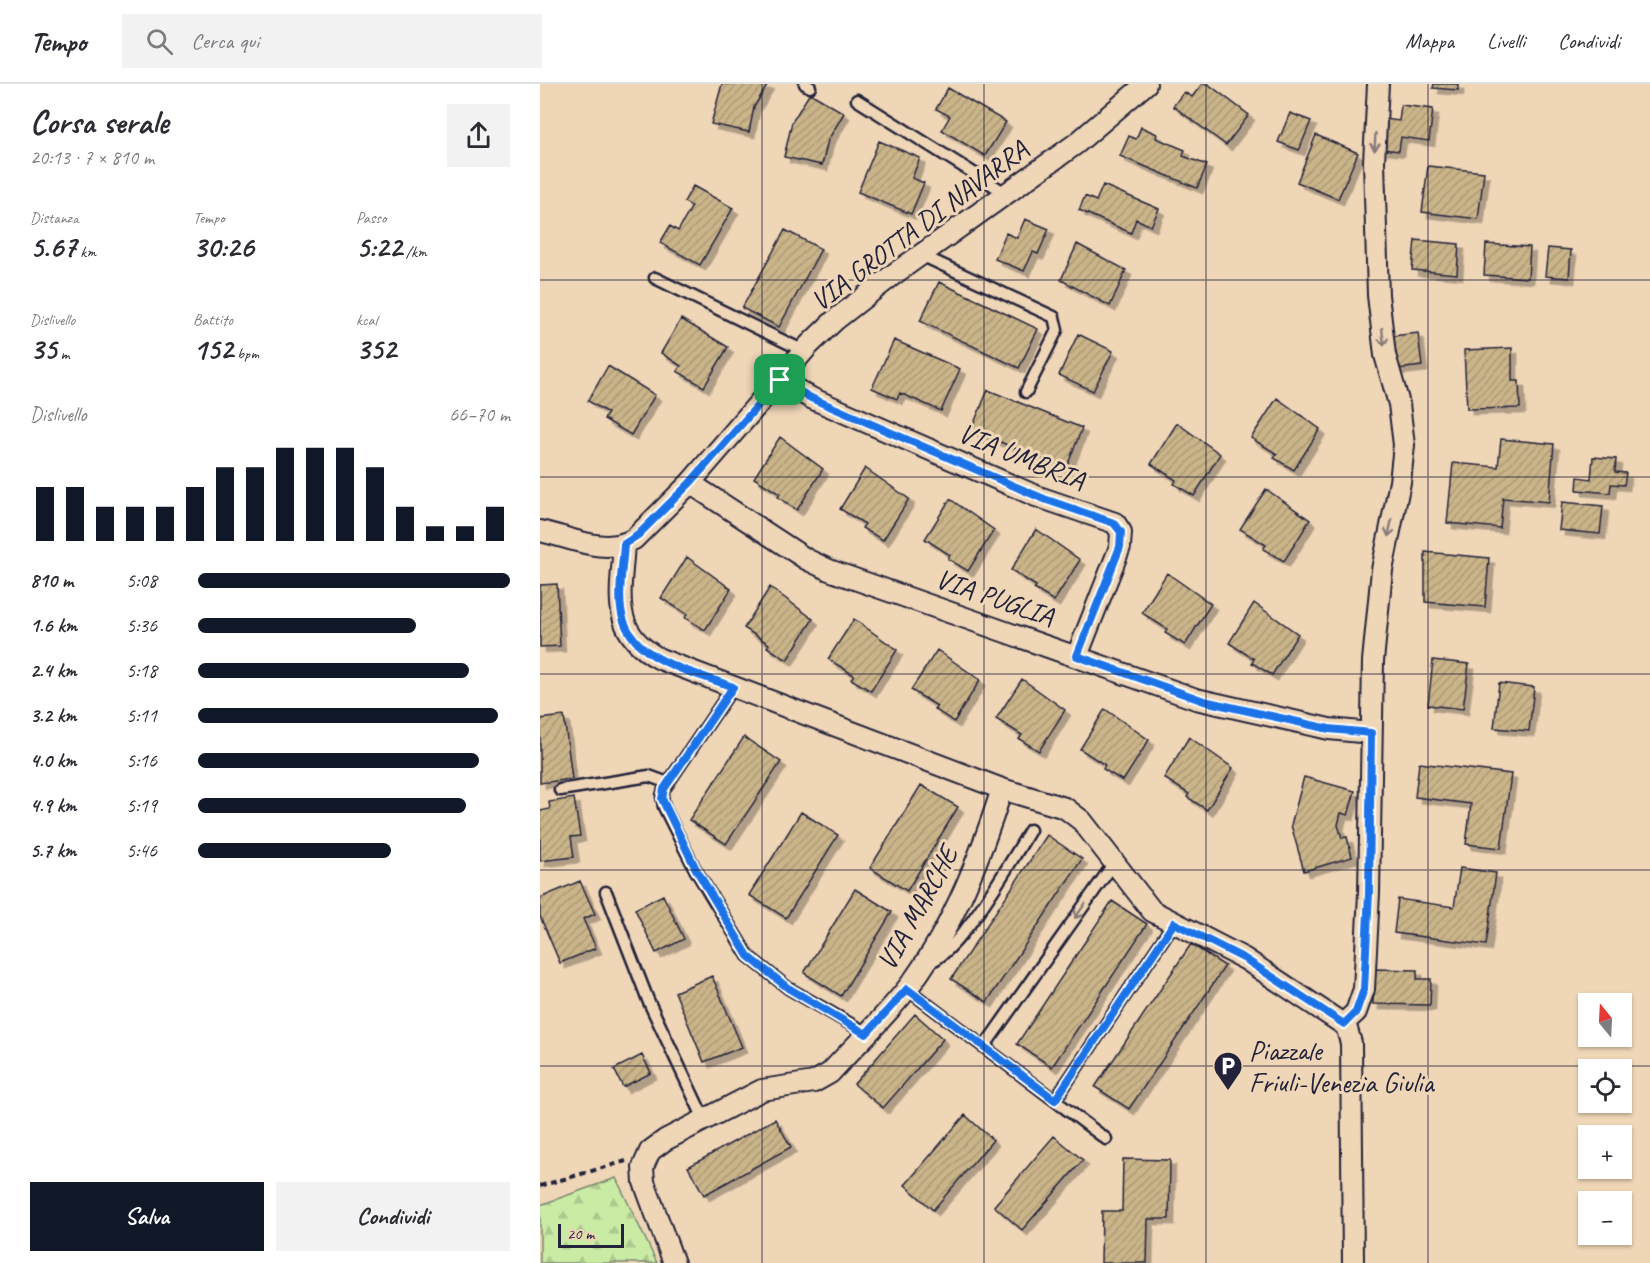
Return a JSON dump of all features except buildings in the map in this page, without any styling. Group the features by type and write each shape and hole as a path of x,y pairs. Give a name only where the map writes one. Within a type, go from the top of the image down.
{"street":[{"name":"VIA GROTTA DI NAVARRA","path":"624,544 638,535 690,483 804,351 851,306 1077,143 1146,84"},
{"path":"1344,1024 1356,1012 1364,989 1369,893 1373,661 1382,570 1400,482 1404,445 1399,404 1385,355 1378,295 1374,162 1378,84"},
{"name":"VIA UMBRIA","path":"780,380 811,398 1036,496 1114,523 1121,532 1120,547 1077,656"},
{"name":"VIA PUGLIA","path":"690,483 822,567 1204,701 1329,729 1371,733"},
{"path":"540,531 590,545 624,544 620,604 624,624 631,637 642,649 660,659 1002,789 1060,806 1072,812 1084,824 1148,907 1174,923 1245,959 1344,1024 1351,1043 1353,1263"},
{"name":"VIA MARCHE","path":"644,1163 650,1151 658,1144 762,1090 819,1081 830,1073 907,989 925,961 979,856 1002,789"},
{"path":"644,1163 645,1189 674,1263"}],"lane":[{"path":"857,100 1007,194"},
{"path":"921,255 1054,317 1056,330 1026,392"},
{"path":"655,278 804,351"},
{"path":"733,687 668,783 662,796 665,811 701,878 748,956 788,988 866,1034"},
{"path":"560,790 649,776 668,783"},
{"path":"925,961 939,959 967,927 1030,830"},
{"path":"984,1047 1114,863"},
{"path":"606,892 648,1000 705,1119"},
{"path":"1055,1100 1174,923"},
{"path":"907,989 1106,1139"}],"path":[{"path":"540,1186 619,1162 644,1163"}],"green space":[{"path":"616,1178 657,1263 540,1263 540,1205"}],"place":[{"name":"Piazzale Friuli-Venezia Giulia","path":"1228,1092"}],"route":[{"path":"780,380 804,395 1036,496 1114,523 1121,532 1120,547 1077,656 1204,701 1329,729 1371,733 1369,893 1364,989 1360,1006 1350,1019 1344,1024 1245,959 1174,923 1055,1100 907,989 866,1034 788,988 748,956 696,869 662,803 664,789 733,687 660,659 642,649 625,627 620,604 624,544 634,539 690,483 780,380"}]}
